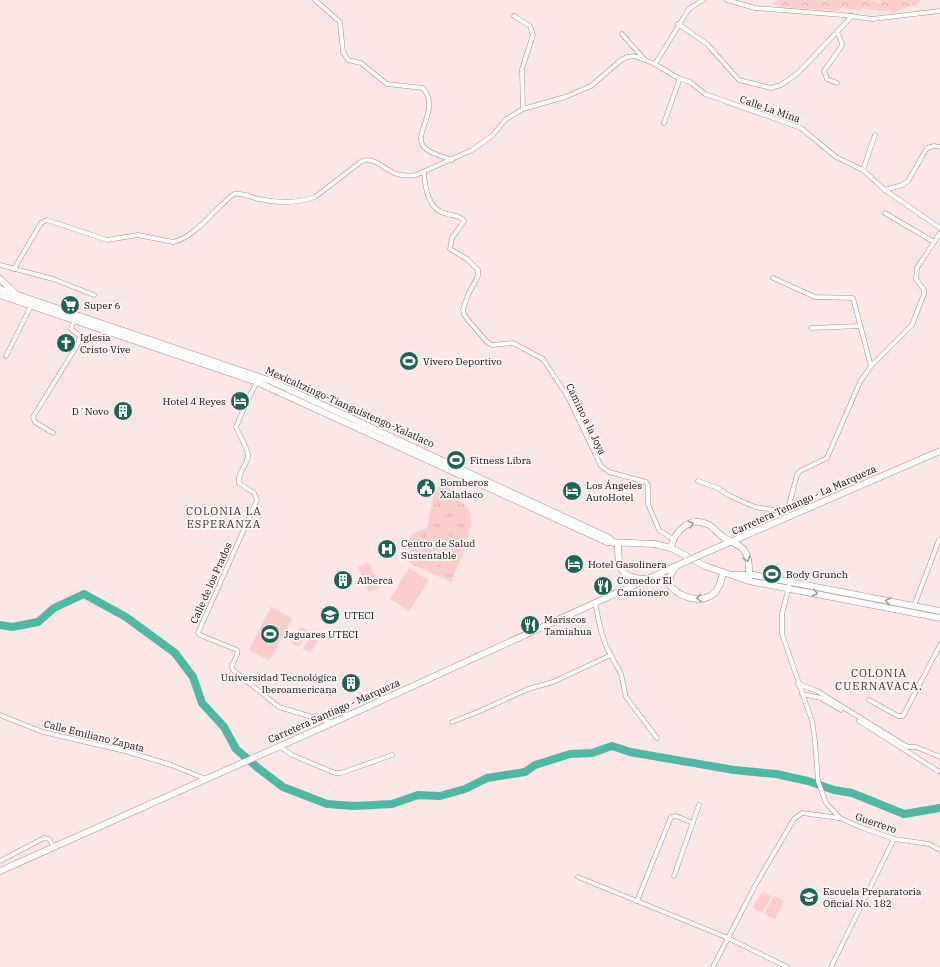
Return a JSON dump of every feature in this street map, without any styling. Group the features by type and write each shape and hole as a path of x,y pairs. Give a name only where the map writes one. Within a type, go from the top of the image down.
{"main road":[{"path":"0,279 23,303"},
{"name":"Mexicaltzingo-Tianguistengo-Xalatlaco","path":"0,289 271,381 556,513 616,543"},
{"name":"Mexicaltzingo-Tianguistengo-Xalatlaco","path":"0,295 257,382 608,542 655,544 671,548 697,562 749,581 789,585 940,611"},
{"name":"Carretera Tenango - La Marqueza","path":"675,567 733,542 789,515 940,451"},
{"path":"671,548 673,539 684,526 693,523 708,524 719,534 744,550 748,563 749,581"},
{"path":"714,549 719,534"},
{"path":"616,543 619,563 623,572 630,577 649,579"},
{"path":"675,567 670,576 669,584 676,592 692,598 704,598 711,595 718,588 723,572"},
{"name":"Carretera Santiago - Marqueza","path":"0,871 332,723 675,567"},
{"name":"Mexicaltzingo-Tianguistengo-Xalatlaco","path":"731,575 749,574 789,585 940,618"}],"street":[{"path":"315,0 340,22 343,52 348,60 361,63 387,84 423,88 429,94 429,114 420,142 426,149 452,160"},
{"path":"655,64 678,24 689,9 703,0"},
{"path":"727,0 755,8 880,19 940,11"},
{"path":"14,268 41,223 46,220 107,240 138,234 173,242 178,241 190,234 234,194 238,193 258,199 280,202 308,199 315,196 362,161 367,159 372,160 395,174 407,176 424,172 472,150 493,135 505,120 524,109 522,69 533,35 530,26 514,16"},
{"path":"678,24 710,47 739,80 771,88 781,86 798,72 852,16"},
{"path":"837,32 842,43 841,47 824,72 827,78 837,83"},
{"path":"622,34 646,61"},
{"name":"Calle La Mina","path":"524,109 565,97 591,86 627,57 634,56 655,64 690,82 698,90 708,95 801,128 836,157 863,170 885,190 940,228"},
{"path":"664,123 680,78"},
{"path":"863,170 875,135"},
{"path":"885,190 902,185 908,181 927,148 934,146 940,147"},
{"name":"Camino a la Joya","path":"424,172 425,188 433,206 442,213 460,217 464,221 452,238 450,249 467,259 478,270 478,276 463,308 464,314 468,320 487,342 492,345 513,343 543,359 568,397 600,466 609,472 646,482 648,504 659,530 673,539"},
{"path":"885,213 934,242"},
{"path":"698,481 718,488 728,495 755,507 789,515 797,475 800,471 827,458 860,382 871,366 912,325 924,294 924,290 916,279 915,273 940,233"},
{"path":"0,265 53,279 94,296"},
{"path":"773,278 815,297 852,297 871,366"},
{"path":"6,356 31,306"},
{"path":"53,433 35,422 33,417 78,344 80,336 71,329 74,320"},
{"path":"811,328 860,326"},
{"name":"Calle de los Prados","path":"257,382 236,427 248,455 247,461 238,480 239,483 254,493 257,500 198,633 237,650 238,655 232,664 233,670 271,702 290,712 332,723"},
{"path":"914,606 939,540"},
{"name":"Guerrero","path":"789,585 781,624 782,634 812,722 818,781 820,790 826,802 840,818 860,827 894,838 925,843 940,850"},
{"path":"595,603 600,630 621,674 629,702 657,738"},
{"path":"869,700 898,716 903,716 940,645"},
{"path":"452,722 528,689 553,682 573,674 611,655"},
{"path":"798,684 817,691 908,747 916,747 940,757"},
{"path":"802,694 821,698 938,772"},
{"name":"Calle Emiliano Zapata","path":"0,716 43,732 125,751 171,765 206,779"},
{"path":"279,746 292,755 335,773 341,773 392,755"},
{"path":"674,876 699,805"},
{"path":"713,967 794,819 802,813 840,818"},
{"path":"637,901 671,817 676,816 693,823"},
{"path":"0,861 44,838 49,839 54,847"},
{"path":"832,967 894,838"},
{"path":"578,877 728,938 787,967"}],"green space":[{"path":"779,0 871,0 881,4 880,0 921,0 915,6 909,6 892,13 890,10 882,11 862,8 861,11 842,7 839,11 781,7 776,4 773,6 772,3"},
{"path":"447,478 451,480 449,487 453,492 454,498 465,505 469,512 471,522 467,543 451,582 409,563 410,536 427,528 435,494 442,482"},
{"path":"430,526 451,536 434,570 413,560"},
{"path":"369,562 380,587 369,592 358,567"},
{"path":"409,568 429,580 409,611 390,599"},
{"name":"Jaguares UTECI","path":"271,607 292,618 269,661 249,650"},
{"path":"301,627 309,631 299,647 291,643"},
{"path":"312,635 318,639 310,653 303,649"},
{"path":"762,891 771,896 762,913 753,908"},
{"path":"774,896 784,901 775,919 764,914"}],"waterway":[{"path":"0,625 12,627 38,622 54,608 84,594 126,617 175,653 193,677 202,703 224,727 236,749 283,787 327,804 354,806 392,804 418,795 440,796 465,789 487,778 525,772 535,765 570,754 592,753 612,746 630,752 734,770 776,774 808,781 834,790 852,793 904,814 940,808"}],"place":[{"name":"Super 6","path":"70,305"},
{"name":"Iglesia Cristo Vive","path":"66,343"},
{"name":"Vívero Deportivo","path":"409,361"},
{"name":"Hotel 4 Reyes","path":"240,401"},
{"name":"D´Novo","path":"123,411"},
{"name":"Fitness Libra","path":"456,460"},
{"name":"Bomberos Xalatlaco","path":"426,488"},
{"name":"Los Ángeles AutoHotel","path":"572,491"},
{"name":"Centro de Salud Sustentable","path":"387,549"},
{"name":"Hotel Gasolinera","path":"574,564"},
{"name":"Body Grunch","path":"772,574"},
{"name":"Alberca","path":"343,580"},
{"name":"Comedor El Camionero","path":"603,586"},
{"name":"UTECI","path":"330,615"},
{"name":"Mariscos Tamiahua","path":"530,625"},
{"name":"Jaguares UTECI","path":"270,634"},
{"name":"Universidad Tecnológica Iberoamericana","path":"351,683"},
{"name":"Escuela Preparatoria Oficial No. 182","path":"809,897"}],"district":[{"name":"COLONIA LA ESPERANZA","path":"224,517"},
{"name":"COLONIA CUERNAVACA.","path":"879,679"}]}
